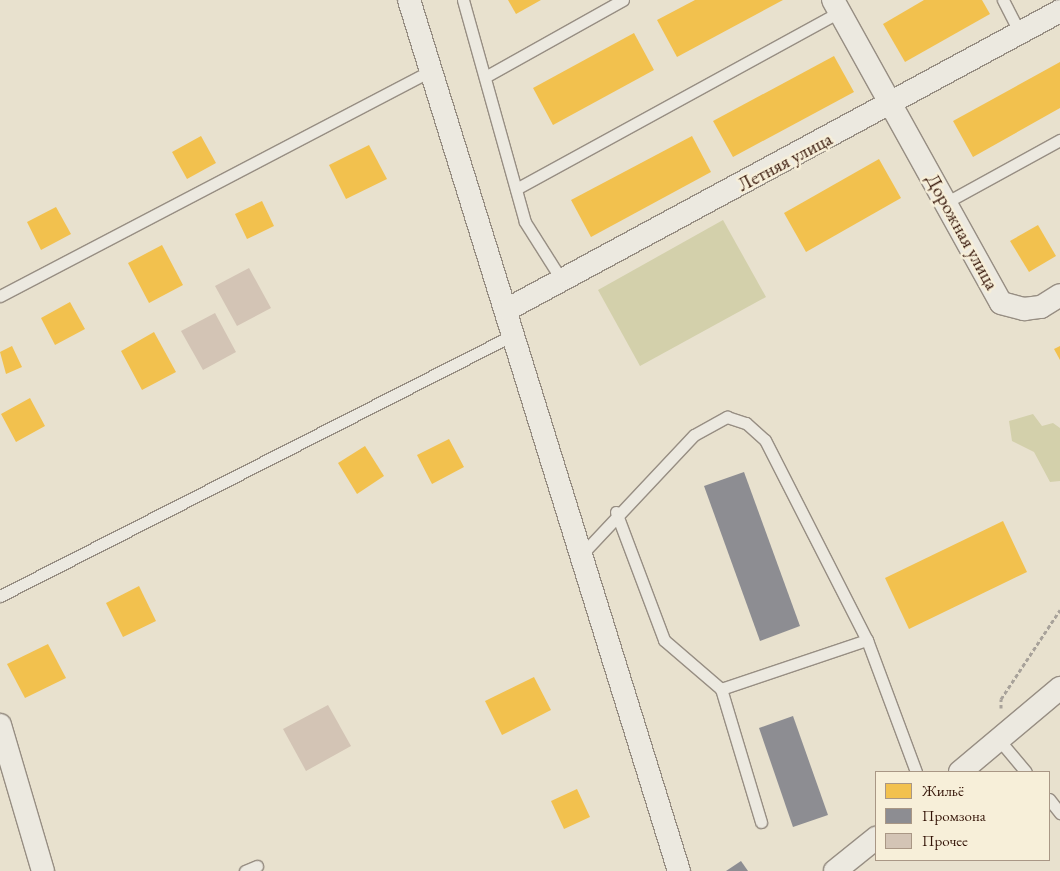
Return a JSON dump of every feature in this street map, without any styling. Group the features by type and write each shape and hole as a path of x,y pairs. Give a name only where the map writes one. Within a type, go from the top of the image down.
{"street":[{"path":"409,0 429,72 508,309 513,335 582,552 679,871"},
{"name":"Дорожная улица","path":"836,6 947,202 1001,303 1024,310 1041,307 1060,295"},
{"name":"Летняя улица","path":"508,309 563,282 891,105 1060,11"},
{"path":"961,771 1000,741 1060,688"},
{"path":"0,725 43,871"},
{"path":"835,871 875,839"}],"lane":[{"path":"463,0 525,222 563,282"},
{"path":"485,77 623,0"},
{"path":"1003,0 1020,33"},
{"path":"516,189 836,6"},
{"path":"0,296 429,72"},
{"path":"947,202 1060,140"},
{"path":"0,596 513,335"},
{"path":"582,552 616,512 694,434 728,417 746,423 765,440 867,640 916,771"},
{"path":"616,512 664,640 722,689 761,822"},
{"path":"722,689 867,640"},
{"path":"1000,741 1025,771"},
{"path":"1050,801 1060,813"},
{"path":"245,871 257,866"}],"path":[{"path":"1000,741 1001,699 1060,610"}],"shaded area":[{"path":"723,220 766,297 640,366 598,290"},
{"path":"1033,414 1042,426 1053,423 1060,428 1060,481 1050,482 1034,452 1012,441 1009,421"}],"building: Жильё":[{"path":"508,0 541,0 516,14"},
{"path":"695,0 783,0 677,57 657,20"},
{"path":"924,0 982,0 990,14 905,62 883,24"},
{"path":"634,33 654,70 553,125 533,88"},
{"path":"834,56 854,92 733,157 713,121"},
{"path":"1060,62 1060,108 973,157 953,121"},
{"path":"201,136 216,163 187,179 172,152"},
{"path":"692,136 711,172 591,237 571,200"},
{"path":"369,145 387,179 346,199 329,165"},
{"path":"879,159 901,198 806,252 784,213"},
{"path":"262,201 274,226 247,239 235,214"},
{"path":"56,207 71,234 41,250 27,222"},
{"path":"1038,225 1056,256 1029,272 1010,241"},
{"path":"162,245 183,285 149,303 128,263"},
{"path":"70,302 85,329 55,345 41,318"},
{"path":"154,332 176,372 142,390 121,351"},
{"path":"12,346 22,367 6,374 0,352"},
{"path":"1060,346 1060,360 1054,349"},
{"path":"30,398 45,426 16,442 1,414"},
{"path":"449,439 464,467 432,484 417,455"},
{"path":"365,446 384,476 357,494 338,463"},
{"path":"1003,521 1027,572 909,629 885,578"},
{"path":"139,586 156,621 123,637 106,603"},
{"path":"48,644 66,678 25,698 7,664"},
{"path":"534,677 551,710 502,735 485,701"},
{"path":"577,789 590,817 564,829 551,801"}],"building: Промзона":[{"path":"744,472 800,626 760,641 704,486"},
{"path":"793,716 828,815 793,827 759,728"},
{"path":"741,861 748,871 726,871"}],"building: Прочее":[{"path":"249,268 271,308 237,326 215,286"},
{"path":"215,313 236,352 203,370 181,331"},
{"path":"328,705 351,746 306,771 283,729"}]}
